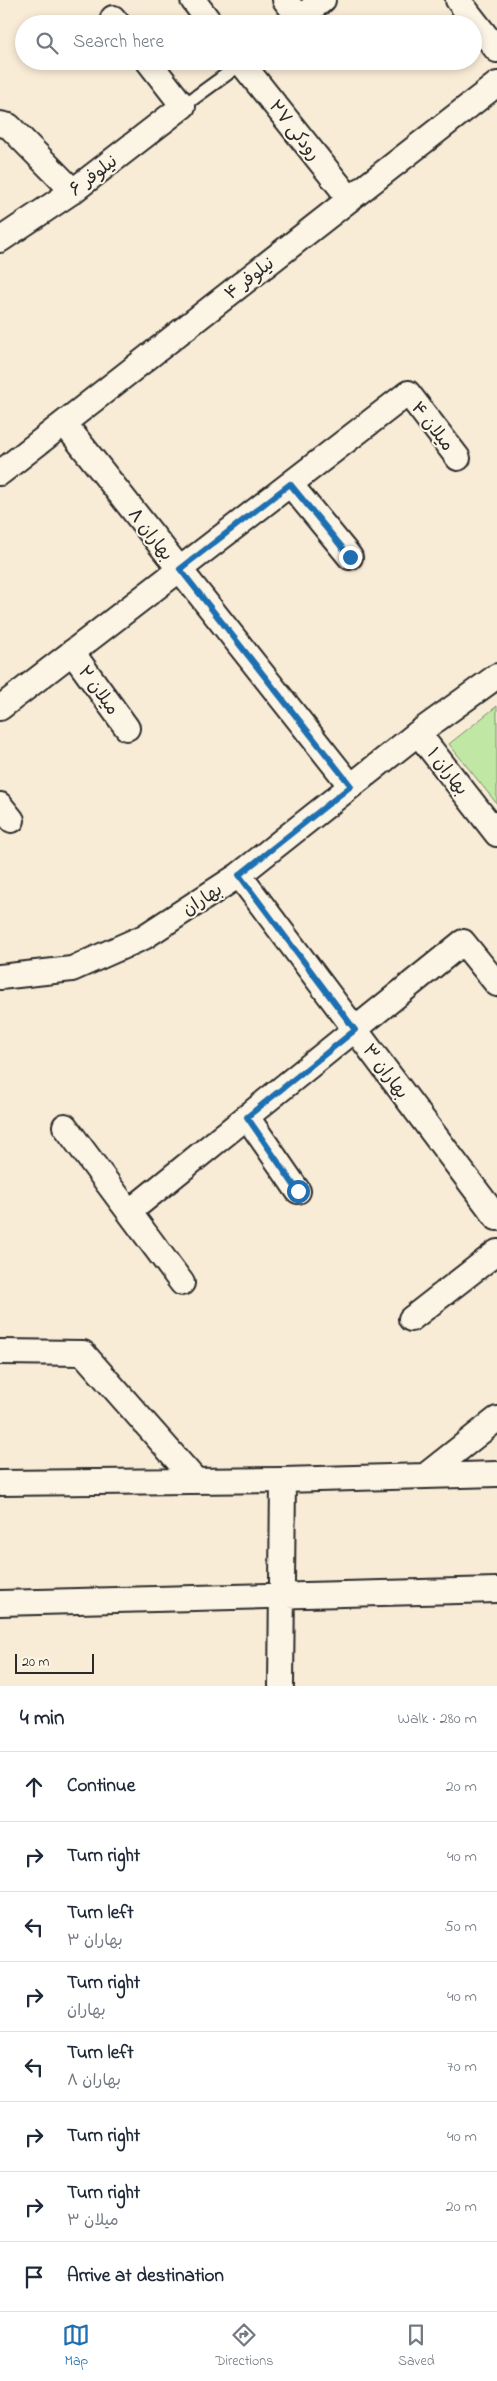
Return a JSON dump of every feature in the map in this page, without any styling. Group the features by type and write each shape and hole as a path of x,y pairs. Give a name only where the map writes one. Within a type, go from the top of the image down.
{"street":[{"path":"193,0 205,15"},
{"path":"292,14 323,0"},
{"path":"458,0 470,15"},
{"path":"482,31 497,50"},
{"path":"155,70 183,106"},
{"name":"رودکی ۲۷","path":"248,70 350,199"},
{"name":"نیلوفر ۴","path":"0,473 497,84"},
{"name":"نیلوفر ۶","path":"0,240 73,191 183,106"},
{"path":"0,124 9,126 73,191"},
{"name":"میلان ۴","path":"290,484 408,393 458,458"},
{"name":"بهاران ۸","path":"64,423 351,786"},
{"path":"0,708 290,484 350,557"},
{"name":"میلان ۲","path":"72,652 127,728"},
{"name":"بهاران","path":"0,977 72,969 144,937 239,875 418,733 497,676"},
{"name":"بهاران ۱","path":"418,733 497,834"},
{"name":"بهاران ۳","path":"239,875 497,1218"},
{"path":"129,1212 463,942 497,984"},
{"path":"247,1117 298,1191"},
{"path":"65,1126 182,1282"},
{"path":"412,1319 497,1252"},
{"path":"0,1352 83,1353 196,1481"},
{"path":"425,1476 497,1420"},
{"path":"0,1483 283,1480 497,1474"},
{"path":"281,1686 283,1480"},
{"path":"0,1603 497,1590"}],"lane":[{"path":"183,106 231,70"}],"green space":[{"path":"497,706 497,804 449,744"}],"route":[{"path":"298,1191 247,1117 355,1030 239,875 351,786 180,569 290,484 350,557"}]}
